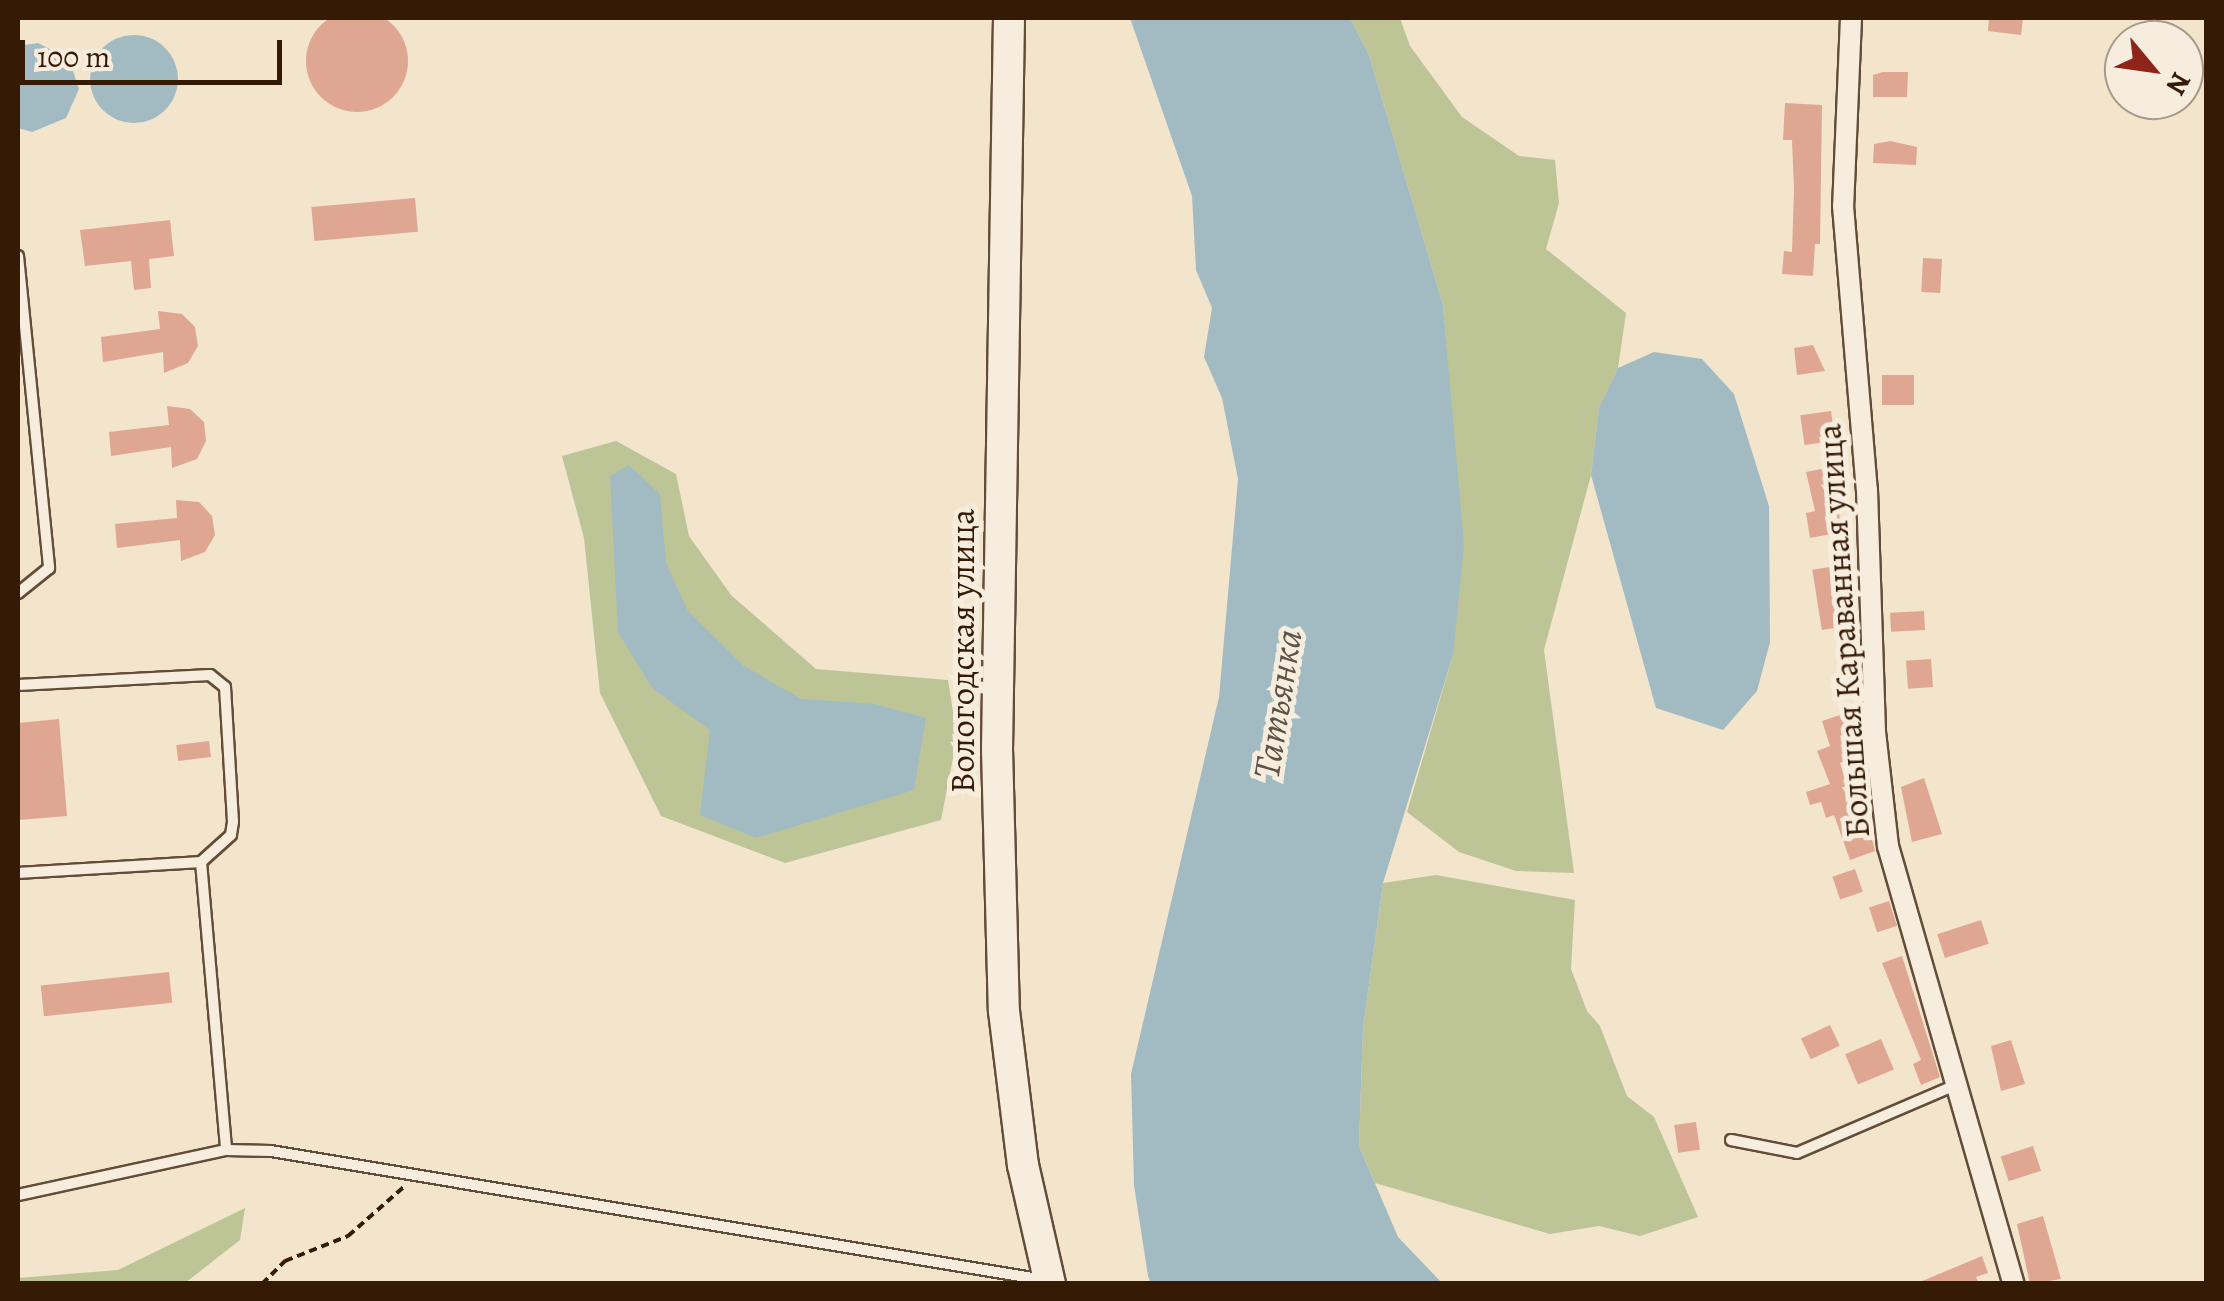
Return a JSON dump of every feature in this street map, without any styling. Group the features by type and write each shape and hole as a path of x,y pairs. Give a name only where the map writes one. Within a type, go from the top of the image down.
{"main road":[{"name":"Вологодская улица","path":"1008,18 997,749 1003,974 1023,1166 1050,1282"}],"street":[{"name":"Большая Караванная улица","path":"1850,18 1843,206 1867,490 1875,732 1888,846 1961,1083 2014,1284"}],"lane":[{"path":"18,256 49,568 18,593"},
{"path":"18,685 220,678 233,822 230,835 201,862 18,873"},
{"path":"201,862 226,1150"},
{"path":"1731,1140 1796,1153 1961,1083"},
{"path":"18,1194 226,1150 291,1153 1050,1282"}],"path":[{"path":"262,1284 286,1261 348,1236 417,1175"}],"green space":[{"path":"1350,18 1400,18 1410,46 1462,117 1519,156 1555,160 1559,203 1546,249 1626,313 1618,368 1599,409 1591,475 1544,650 1574,873 1516,871 1459,852 1407,812 1453,655 1452,417 1443,305 1369,55"},
{"path":"616,441 676,474 689,536 731,595 816,669 948,680 957,737 941,820 785,863 661,816 600,693 584,538 562,456"},
{"path":"1436,875 1575,900 1571,969 1587,1011 1600,1026 1627,1096 1654,1117 1698,1217 1640,1236 1599,1226 1550,1234 1375,1183 1359,1146 1363,1028 1383,883"},
{"path":"245,1208 240,1240 185,1283 18,1283 18,1278 118,1270"}],"water":[{"name":"Татьянка","path":"1130,18 1350,18 1369,55 1443,305 1464,545 1453,655 1383,883 1363,1028 1359,1146 1398,1237 1442,1283 1151,1284 1148,1276 1134,1185 1131,1074 1219,697 1238,479 1222,398 1204,357 1212,308 1196,270 1192,196"},
{"path":"125,35 143,35 159,42 171,54 178,79 171,104 159,116 143,123 125,123 109,116 97,104 90,88 90,70 97,54 109,42"},
{"path":"38,43 69,59 79,89 66,118 32,132 18,128 18,46"},
{"path":"1654,352 1702,359 1734,394 1769,506 1770,642 1757,691 1723,730 1656,708 1591,475 1599,408 1618,368"},
{"path":"629,465 660,494 666,563 688,611 744,666 801,699 875,704 926,718 914,790 756,838 700,815 710,730 652,688 618,632 610,476"}],"building":[{"path":"357,10 376,14 393,25 404,42 408,61 404,80 393,97 376,108 357,112 338,108 321,97 310,80 306,61 310,42 321,25 338,14"},
{"path":"1989,18 2023,18 2021,35 1988,31"},
{"path":"1908,72 1907,97 1873,97 1873,75"},
{"path":"1785,103 1822,105 1820,244 1815,244 1813,276 1782,274 1784,251 1792,252 1794,189 1792,140 1783,140"},
{"path":"1890,141 1917,147 1916,165 1873,163 1874,144"},
{"path":"415,198 418,232 314,241 311,207"},
{"path":"170,220 174,256 149,259 151,288 134,290 131,261 85,266 80,230"},
{"path":"1923,258 1942,259 1940,293 1921,292"},
{"path":"158,311 182,314 195,327 198,346 188,363 164,373 163,352 103,362 101,337 160,329"},
{"path":"1813,345 1825,371 1797,375 1794,348"},
{"path":"1882,375 1914,375 1914,405 1882,405"},
{"path":"167,406 190,409 204,422 206,441 197,459 172,468 171,447 111,456 109,432 169,425"},
{"path":"1831,411 1835,441 1804,445 1800,415"},
{"path":"1832,467 1842,532 1810,538 1806,513 1815,511 1806,472"},
{"path":"176,500 199,502 212,516 215,535 205,552 181,561 180,540 117,548 115,524 177,518"},
{"path":"1836,566 1846,626 1822,630 1812,570"},
{"path":"1924,611 1925,630 1891,632 1890,613"},
{"path":"1931,659 1933,687 1908,689 1906,661"},
{"path":"1849,712 1857,755 1840,763 1848,788 1858,784 1875,851 1850,860 1834,815 1826,818 1821,802 1810,805 1806,792 1830,784 1817,751 1830,746 1822,721"},
{"path":"59,719 67,816 19,820 18,723"},
{"path":"209,741 211,757 178,761 176,745"},
{"path":"1924,778 1942,834 1912,842 1901,787"},
{"path":"1855,869 1863,892 1840,900 1832,877"},
{"path":"1889,901 1897,926 1877,932 1869,907"},
{"path":"1981,920 1989,944 1945,958 1937,934"},
{"path":"1902,956 1940,1077 1921,1085 1913,1064 1921,1060 1882,963"},
{"path":"169,972 172,1003 44,1016 41,985"},
{"path":"1830,1025 1840,1046 1811,1059 1801,1039"},
{"path":"1881,1039 1894,1069 1858,1085 1845,1054"},
{"path":"2011,1040 2025,1084 2001,1091 1991,1046"},
{"path":"1696,1122 1700,1150 1678,1153 1674,1125"},
{"path":"2033,1146 2041,1171 2009,1181 2001,1157"},
{"path":"2043,1216 2061,1279 2030,1284 2017,1224"},
{"path":"1982,1256 1988,1273 1976,1277 1979,1284 1915,1284"}]}
